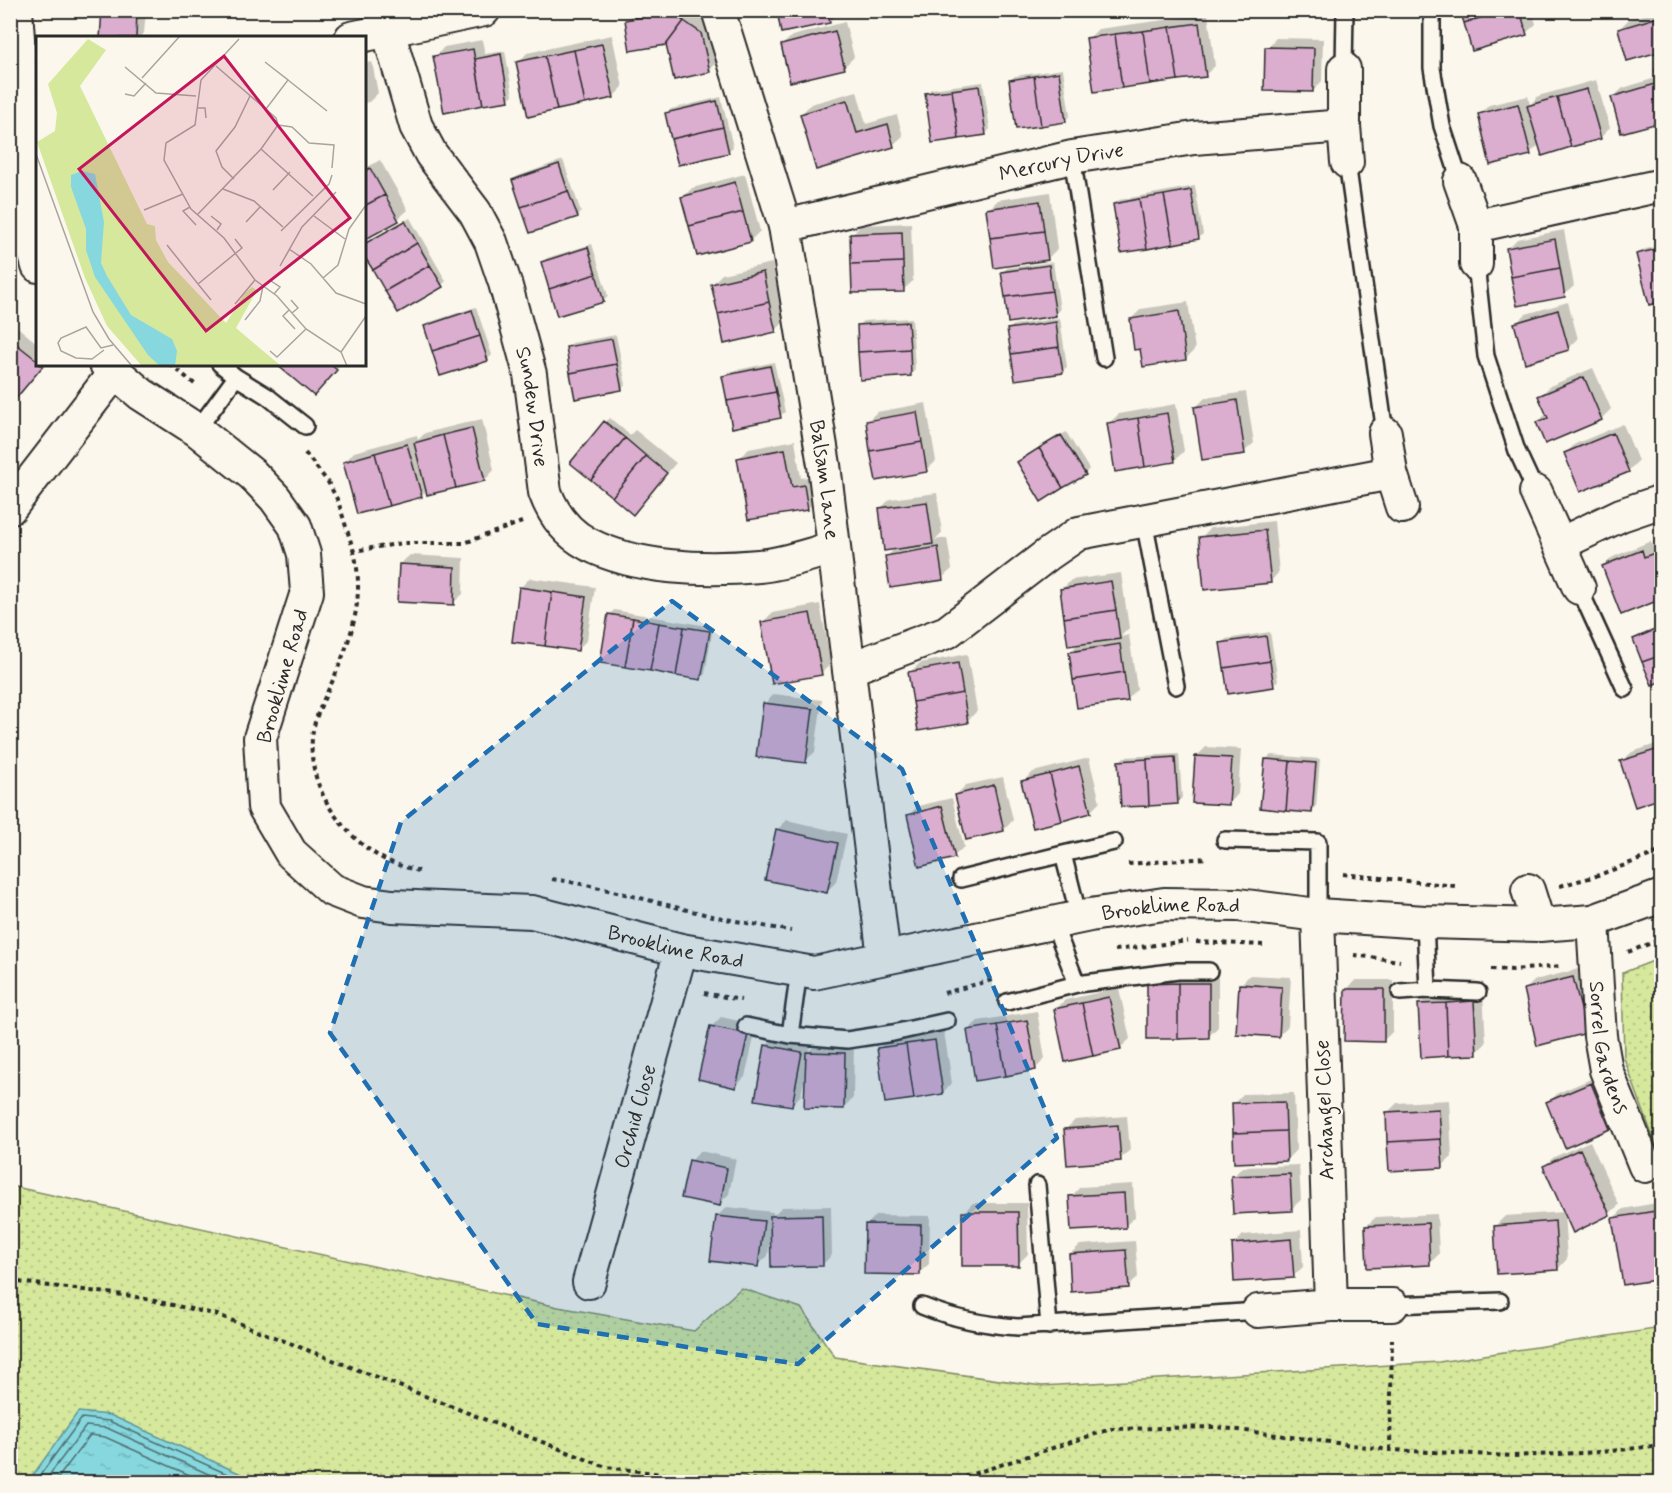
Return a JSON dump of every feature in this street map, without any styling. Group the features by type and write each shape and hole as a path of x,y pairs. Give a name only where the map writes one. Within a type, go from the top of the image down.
{"street":[{"path":"16,10 30,94 24,215 36,257"},
{"path":"362,36 484,10"},
{"name":"Balsam Lane","path":"718,10 784,226 824,465 884,958"},
{"name":"Sundew Drive","path":"388,31 416,126 431,154 475,212 491,242 505,283 530,374 545,492 551,508 563,524 588,544 632,560 699,569 761,566 834,548"},
{"path":"1344,69 1344,126 1347,162"},
{"name":"Mercury Drive","path":"784,226 1072,158 1194,138 1344,126"},
{"path":"1460,181 1476,226 1476,264"},
{"path":"1476,226 1662,185"},
{"path":"10,508 110,369"},
{"name":"Brooklime Road","path":"110,369 141,394 197,430 253,475 275,498 295,526 304,554 307,592 260,738 264,807 291,853 333,890 363,902 392,906 532,912 681,950 814,973 1066,920 1164,904 1238,905 1318,915 1425,922 1539,925 1593,921 1662,896"},
{"path":"1385,433 1391,473 1402,507"},
{"path":"849,669 948,632 1079,533 1391,473"},
{"path":"1536,492 1579,588"},
{"path":"1560,544 1621,515 1662,501"},
{"path":"1528,890 1539,925"},
{"name":"Archangel Close","path":"1318,915 1331,1305"},
{"name":"Sorrel Gardens","path":"1593,921 1600,1036 1606,1070 1645,1166"},
{"name":"Orchid Close","path":"589,1282 681,950"},
{"path":"1258,1311 1331,1305 1392,1305"}],"lane":[{"path":"1344,69 1345,10"},
{"path":"1432,10 1432,68 1442,126 1460,181"},
{"path":"1072,158 1104,358"},
{"path":"1347,162 1385,433"},
{"path":"1476,264 1486,356 1517,451 1536,492"},
{"path":"223,366 267,396 305,426"},
{"path":"197,430 236,376"},
{"path":"1144,521 1176,686"},
{"path":"1579,588 1625,689"},
{"path":"1225,840 1318,842 1318,915"},
{"path":"961,879 1114,842"},
{"path":"1063,854 1066,920 1077,984"},
{"path":"1425,922 1428,990"},
{"path":"790,1035 799,970"},
{"path":"1007,1002 1077,984 1178,971 1209,971"},
{"path":"1400,992 1428,990 1478,992"},
{"path":"746,1026 790,1035 847,1040 947,1021"},
{"path":"1037,1185 1049,1326"},
{"path":"1392,1305 1500,1301"},
{"path":"922,1306 947,1316 985,1325 1017,1327 1258,1311"}],"path":[{"path":"354,551 360,586 356,614 348,644 314,728 313,761 329,808 344,827 381,857 420,871"},
{"path":"1528,890 1579,882 1662,851"},
{"path":"1124,865 1170,860 1218,859"},
{"path":"1318,871 1463,888"},
{"path":"541,878 628,893 695,912 792,932"},
{"path":"10,1281 132,1296 218,1315 606,1467 678,1476 785,1482"},
{"path":"1390,1450 1392,1305"},
{"path":"948,1482 1111,1428 1216,1427 1390,1450 1513,1456 1602,1452 1662,1445"}],"highlighted area":[{"path":"672,601 902,769 1057,1138 798,1364 537,1324 330,1033 401,822"}],"green space":[{"path":"1662,958 1661,1159 1624,1058 1622,973"},
{"path":"11,1186 558,1307 694,1331 741,1288 801,1308 835,1357 1042,1386 1439,1362 1661,1328 1661,1482 11,1482"}],"water":[{"path":"78,1412 110,1415 259,1482 28,1482"}],"building":[{"path":"102,10 137,10 136,36 100,36"},
{"path":"777,10 827,10 830,23 781,33"},
{"path":"1460,10 1505,10 1464,23"},
{"path":"1505,10 1520,10 1527,35 1472,51 1464,23"},
{"path":"669,12 684,21 666,45 630,51 625,20"},
{"path":"1662,16 1662,51 1627,61 1618,29"},
{"path":"684,21 701,33 710,72 674,80 666,45"},
{"path":"1199,23 1206,77 1178,80 1170,27"},
{"path":"1170,27 1178,80 1150,84 1143,31"},
{"path":"835,31 845,69 790,82 781,45"},
{"path":"1143,31 1150,84 1122,88 1115,34"},
{"path":"1115,34 1122,88 1094,92 1086,38"},
{"path":"602,44 614,98 585,104 574,50"},
{"path":"1265,47 1314,48 1313,92 1264,91"},
{"path":"473,49 483,105 444,113 433,56"},
{"path":"574,50 585,104 557,110 545,56"},
{"path":"501,54 509,101 483,105 475,59"},
{"path":"545,56 557,110 528,117 516,62"},
{"path":"1662,68 1662,122 1621,133 1611,97 1659,83 1655,70"},
{"path":"1059,72 1066,122 1041,126 1034,76"},
{"path":"1034,76 1041,126 1016,129 1009,80"},
{"path":"979,86 986,135 959,139 952,90"},
{"path":"1587,89 1601,139 1571,147 1557,97"},
{"path":"952,90 959,139 932,143 925,93"},
{"path":"1557,97 1571,147 1542,156 1527,106"},
{"path":"847,100 857,133 888,124 894,147 816,170 800,114"},
{"path":"717,101 723,127 671,139 665,113"},
{"path":"1518,104 1531,155 1490,165 1478,114"},
{"path":"723,127 729,153 678,165 671,139"},
{"path":"559,164 568,191 521,207 512,180"},
{"path":"370,168 385,195 366,205 366,171"},
{"path":"735,182 743,212 689,226 681,197"},
{"path":"1191,190 1199,239 1173,244 1164,195"},
{"path":"568,191 578,217 530,233 521,207"},
{"path":"385,195 399,221 366,239 366,205"},
{"path":"1164,195 1173,244 1147,249 1139,199"},
{"path":"1139,199 1147,249 1121,253 1113,204"},
{"path":"1040,201 1044,231 990,238 986,209"},
{"path":"743,212 751,242 697,256 689,226"},
{"path":"405,221 417,243 373,270 366,259 366,243"},
{"path":"1044,231 1048,260 994,268 990,238"},
{"path":"902,232 903,262 851,264 850,234"},
{"path":"1555,239 1560,268 1511,277 1506,248"},
{"path":"417,243 430,265 385,291 373,270"},
{"path":"588,247 596,274 549,289 541,262"},
{"path":"1661,248 1662,302 1649,305 1636,254"},
{"path":"903,262 904,292 852,293 851,264"},
{"path":"430,265 443,287 398,313 385,291"},
{"path":"1049,265 1052,291 1005,297 1001,272"},
{"path":"1560,268 1565,297 1517,306 1511,277"},
{"path":"763,272 769,302 718,314 711,284"},
{"path":"596,274 604,302 557,316 549,289"},
{"path":"1052,291 1056,316 1008,323 1005,297"},
{"path":"769,302 776,332 724,344 718,314"},
{"path":"472,310 480,336 432,351 424,326"},
{"path":"1558,310 1569,350 1525,363 1514,323"},
{"path":"1179,311 1186,360 1143,367 1140,349 1134,350 1130,319"},
{"path":"908,322 910,349 858,352 857,325"},
{"path":"1056,322 1059,347 1011,354 1007,329"},
{"path":"480,336 488,361 440,376 432,351"},
{"path":"10,339 36,359 36,366 43,366 12,403 10,402"},
{"path":"612,339 617,364 570,373 566,347"},
{"path":"1059,347 1063,373 1015,380 1011,354"},
{"path":"910,349 911,376 860,380 858,352"},
{"path":"617,364 622,390 575,399 570,373"},
{"path":"278,366 332,366 337,370 314,396"},
{"path":"770,366 776,392 727,401 722,376"},
{"path":"1584,377 1602,420 1545,444 1536,422 1548,418 1538,396"},
{"path":"776,392 781,418 732,428 727,401"},
{"path":"1237,400 1245,454 1202,460 1194,407"},
{"path":"917,412 922,442 870,451 866,421"},
{"path":"1167,413 1175,462 1145,467 1138,418"},
{"path":"1138,418 1145,467 1115,472 1107,423"},
{"path":"604,421 625,438 591,480 570,463"},
{"path":"472,428 485,481 456,488 443,435"},
{"path":"1613,433 1629,472 1580,492 1564,453"},
{"path":"443,435 456,488 427,495 414,443"},
{"path":"1061,435 1086,475 1063,488 1039,448"},
{"path":"625,438 646,456 612,497 591,480"},
{"path":"922,442 927,472 876,481 870,451"},
{"path":"407,444 422,497 389,506 375,453"},
{"path":"1039,448 1063,488 1041,502 1017,462"},
{"path":"785,449 792,487 804,485 808,510 748,520 737,458"},
{"path":"375,453 389,506 357,514 343,462"},
{"path":"646,456 667,473 633,515 612,497"},
{"path":"927,502 933,544 884,551 879,508"},
{"path":"1265,530 1271,583 1204,590 1199,537"},
{"path":"938,547 943,580 890,588 885,556"},
{"path":"1642,550 1644,557 1662,550 1662,591 1659,592 1662,599 1621,615 1602,566"},
{"path":"399,564 455,567 454,605 397,602"},
{"path":"1111,581 1116,610 1064,618 1060,589"},
{"path":"519,587 552,592 545,646 512,642"},
{"path":"552,592 586,597 578,651 545,646"},
{"path":"1116,610 1120,639 1068,646 1064,618"},
{"path":"810,613 822,675 772,684 761,622"},
{"path":"608,614 633,618 625,667 600,663"},
{"path":"633,618 659,623 650,671 625,667"},
{"path":"659,623 684,627 676,676 650,671"},
{"path":"684,627 710,631 701,680 676,676"},
{"path":"1662,627 1662,655 1642,662 1633,639"},
{"path":"1266,636 1270,661 1224,668 1220,643"},
{"path":"1120,644 1124,672 1073,680 1069,652"},
{"path":"1662,655 1662,681 1652,685 1642,662"},
{"path":"1270,661 1274,687 1228,694 1224,668"},
{"path":"958,663 963,693 913,702 908,672"},
{"path":"1124,672 1128,701 1077,708 1073,680"},
{"path":"963,693 968,723 918,731 913,702"},
{"path":"763,703 813,709 806,763 756,757"},
{"path":"1662,748 1662,798 1635,807 1620,761"},
{"path":"1195,756 1232,758 1229,805 1192,803"},
{"path":"1175,757 1178,804 1149,806 1147,759"},
{"path":"1147,759 1149,806 1121,807 1118,761"},
{"path":"1265,759 1290,761 1286,811 1260,808"},
{"path":"1290,761 1316,763 1312,813 1286,811"},
{"path":"1079,766 1091,813 1062,821 1050,774"},
{"path":"1050,774 1062,821 1033,828 1021,781"},
{"path":"994,785 1004,831 966,840 955,795"},
{"path":"942,806 955,858 919,867 907,815"},
{"path":"776,829 838,843 827,893 765,880"},
{"path":"1573,977 1587,1033 1537,1046 1524,989"},
{"path":"1178,983 1178,1039 1147,1039 1147,984"},
{"path":"1178,983 1209,983 1209,1038 1178,1039"},
{"path":"1239,984 1282,987 1279,1037 1236,1034"},
{"path":"1345,989 1384,989 1384,1042 1344,1041"},
{"path":"1109,997 1121,1050 1093,1056 1082,1003"},
{"path":"1474,1001 1477,1055 1448,1056 1446,1003"},
{"path":"1082,1003 1093,1056 1065,1062 1054,1009"},
{"path":"1446,1003 1448,1056 1421,1058 1418,1004"},
{"path":"1027,1020 1036,1070 1006,1076 997,1025"},
{"path":"997,1025 1006,1076 975,1081 967,1030"},
{"path":"710,1026 748,1034 736,1088 698,1079"},
{"path":"935,1040 943,1094 914,1099 906,1044"},
{"path":"906,1044 914,1099 885,1103 877,1048"},
{"path":"765,1045 802,1052 792,1106 755,1100"},
{"path":"806,1052 845,1053 844,1109 804,1108"},
{"path":"1591,1083 1610,1129 1565,1148 1546,1102"},
{"path":"1285,1102 1286,1131 1233,1133 1232,1103"},
{"path":"1439,1109 1441,1139 1387,1142 1386,1112"},
{"path":"1118,1125 1121,1161 1067,1165 1064,1129"},
{"path":"1286,1131 1287,1161 1234,1163 1233,1133"},
{"path":"1441,1139 1443,1168 1389,1171 1387,1142"},
{"path":"1580,1149 1610,1215 1573,1233 1543,1166"},
{"path":"689,1160 727,1168 720,1206 681,1198"},
{"path":"1290,1174 1292,1211 1233,1214 1231,1176"},
{"path":"1124,1193 1126,1228 1071,1231 1069,1196"},
{"path":"1662,1210 1662,1239 1657,1239 1662,1279 1623,1285 1612,1218"},
{"path":"962,1212 1018,1212 1019,1266 962,1266"},
{"path":"822,1215 823,1266 771,1267 770,1216"},
{"path":"716,1216 764,1221 758,1267 710,1261"},
{"path":"1555,1221 1558,1270 1497,1274 1494,1226"},
{"path":"1428,1223 1430,1265 1367,1268 1365,1226"},
{"path":"865,1224 921,1225 920,1275 864,1274"},
{"path":"1291,1239 1294,1278 1234,1282 1232,1244"},
{"path":"1126,1250 1129,1288 1071,1292 1069,1254"}]}
